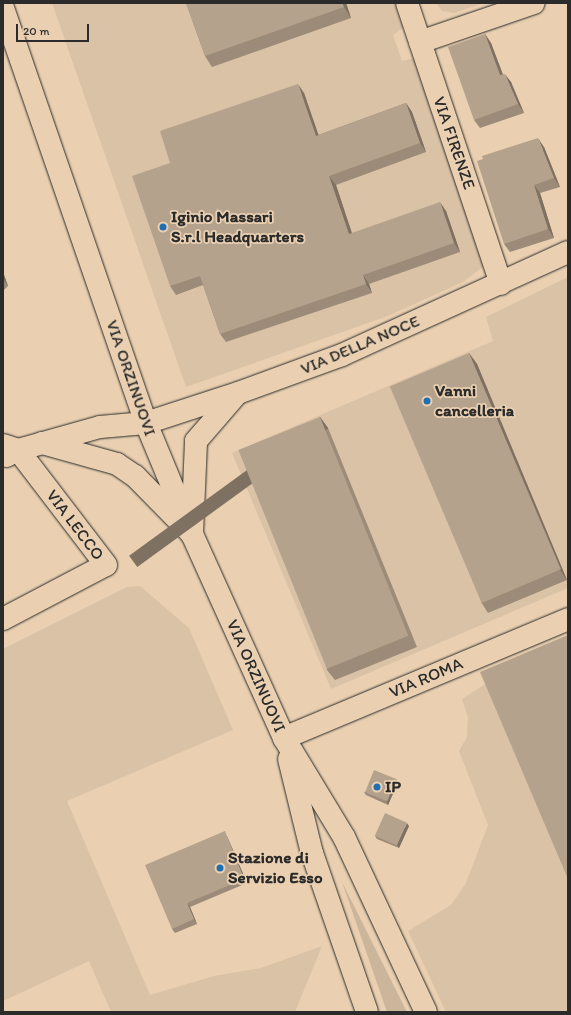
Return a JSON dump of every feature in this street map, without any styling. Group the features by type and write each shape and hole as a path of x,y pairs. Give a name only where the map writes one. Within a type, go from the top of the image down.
{"street":[{"name":"VIA FIRENZE","path":"408,3 501,284"},
{"path":"420,42 534,3"},
{"name":"VIA ORZINUOVI","path":"3,8 146,423 192,534 284,738 344,837 426,1012"},
{"name":"VIA DELLA NOCE","path":"8,451 100,427 146,423 238,393 342,355 501,284 568,252"},
{"path":"192,534 196,441 238,393"},
{"path":"42,443 117,464 135,476 192,534"},
{"name":"VIA LECCO","path":"3,619 106,565 8,451"},
{"name":"VIA ROMA","path":"284,738 568,619"},
{"name":"VIA ORZINUOVI","path":"284,738 312,852 367,1012"}],"shaded area":[{"path":"52,3 396,3 404,27 393,35 402,61 415,58 484,266 463,282 388,316 186,387"},
{"path":"436,3 484,3 454,13 442,11"},
{"path":"568,277 568,588 331,689 232,453 493,341 486,317"},
{"path":"140,586 189,628 233,730 67,801 150,995 214,976 261,968 322,946 295,1012 111,1012 89,961 3,1001 3,649 127,587"},
{"path":"568,648 568,1012 446,1012 408,931 451,905 466,883 488,825 459,751 467,737 468,717 462,699 487,683"},
{"path":"342,882 407,1012 387,1012"}],"building":[{"path":"186,3 342,3 344,7 205,56"},
{"path":"485,34 500,75 505,74 518,104 474,120 448,47"},
{"path":"298,84 316,136 406,103 420,143 329,176 349,234 440,202 454,243 363,275 366,284 220,334 200,276 170,286 132,176 170,163 160,131"},
{"path":"538,138 554,178 534,185 548,229 504,244 477,161 483,159 482,156"},
{"path":"469,353 561,569 482,603 390,387"},
{"path":"320,417 408,636 327,669 238,450"},
{"path":"568,635 568,879 480,672"},
{"path":"374,770 396,779 387,801 365,792"},
{"path":"385,813 407,823 397,846 375,836"},
{"path":"225,831 244,879 187,903 194,919 172,929 145,865"}],"place":[{"name":"Iginio Massari S.r.l Headquarters","path":"163,227"},
{"name":"Vanni cancelleria","path":"427,401"},
{"name":"IP","path":"377,787"},
{"name":"Stazione di Servizio Esso","path":"220,868"}]}
